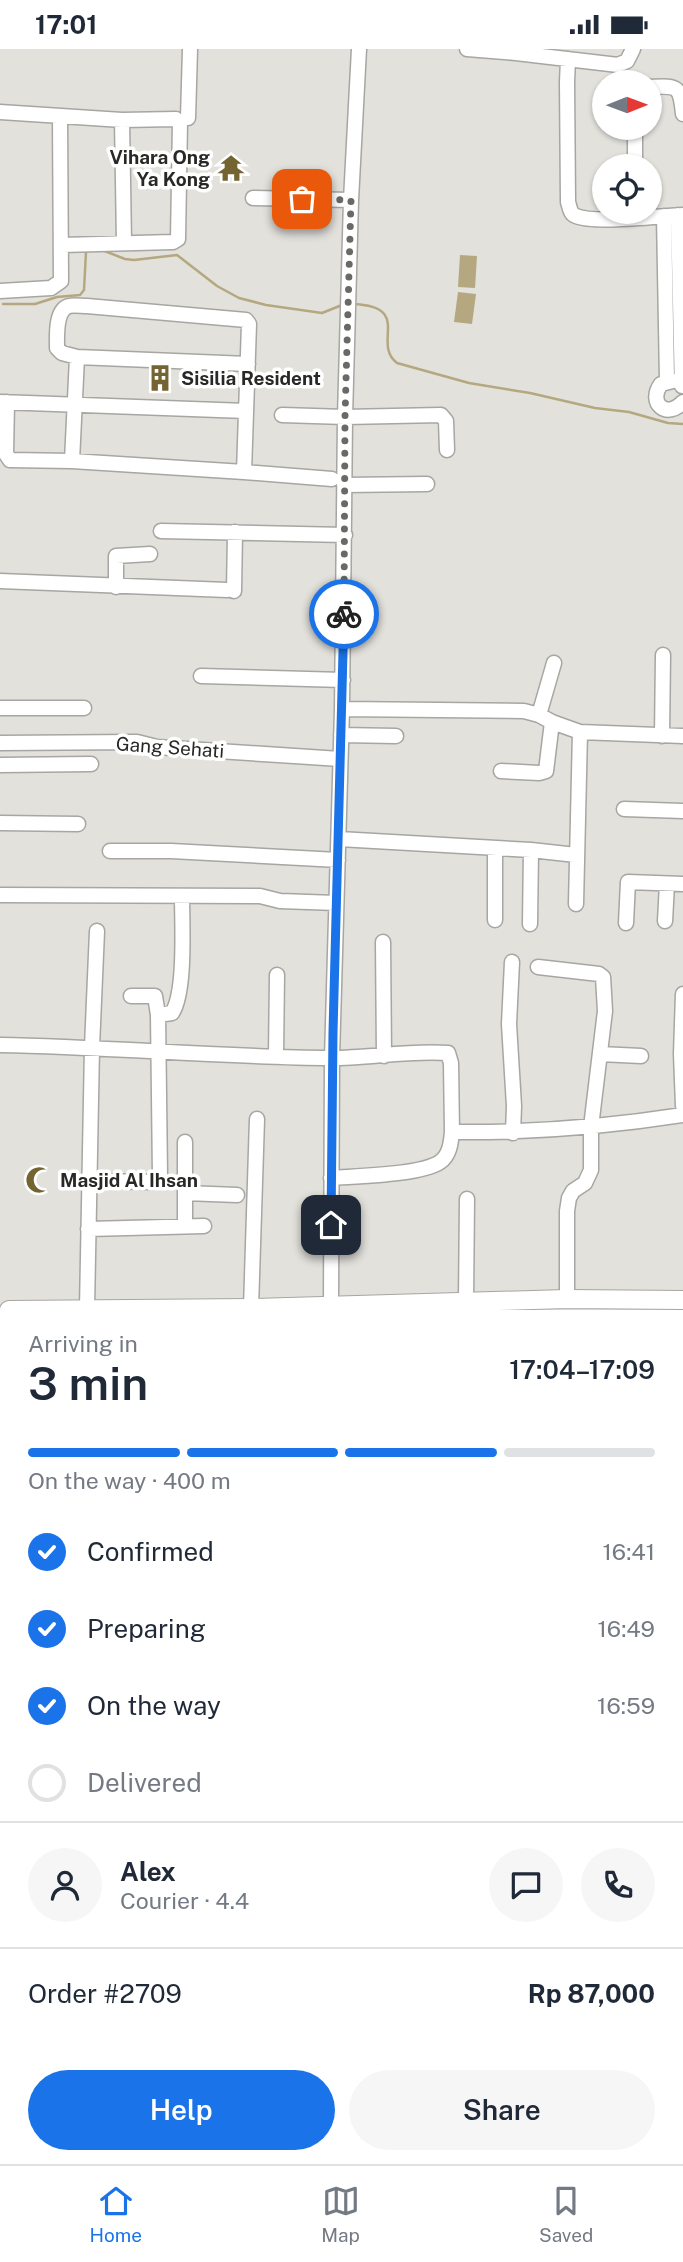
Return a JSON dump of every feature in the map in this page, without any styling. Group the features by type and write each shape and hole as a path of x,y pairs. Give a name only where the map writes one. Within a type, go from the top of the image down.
{"main road":[{"path":"9,1310 331,1305 396,1308 466,1301 517,1305 567,1299 683,1300"}],"street":[{"path":"188,118 190,49"},
{"path":"331,1305 332,1058 345,535 338,482 345,417 351,200 359,49"},
{"path":"467,49 516,51 618,65 627,61 633,49"},
{"path":"568,59 568,202 572,213 575,216 597,219 675,215"},
{"path":"662,86 677,88 681,94 683,114"},
{"path":"0,112 122,120 176,119 181,124 178,239 173,242 62,245"},
{"path":"0,291 55,286 61,281 60,117"},
{"path":"122,120 124,243"},
{"path":"253,198 351,200"},
{"path":"667,381 675,215"},
{"path":"675,215 682,388"},
{"path":"244,472 248,364 249,324 243,319 87,306 68,306 59,316 57,348 77,358 248,364"},
{"path":"72,461 77,358"},
{"path":"682,388 678,383 667,381 661,384 656,395 660,407 672,410 683,403"},
{"path":"246,411 76,400 2,399 5,454 16,460 244,472 338,482 427,484"},
{"path":"282,415 441,415 446,421 447,450"},
{"path":"161,531 345,535"},
{"path":"0,581 231,590 235,532"},
{"path":"116,587 116,556 150,554"},
{"path":"662,736 663,655"},
{"path":"500,771 539,773 548,769 546,718 554,663"},
{"path":"201,676 343,680"},
{"path":"0,708 84,708"},
{"path":"342,709 524,712 580,731 683,736"},
{"path":"576,904 580,731"},
{"path":"341,735 396,736"},
{"name":"Gang Sehati","path":"0,743 137,742 157,747 340,759"},
{"path":"0,765 91,764"},
{"path":"624,809 683,811"},
{"path":"0,823 78,824"},
{"path":"339,839 576,855"},
{"path":"495,849 495,920"},
{"path":"530,924 531,850"},
{"path":"110,851 171,851 338,860"},
{"path":"626,923 628,882 683,884"},
{"path":"665,921 667,884"},
{"path":"0,895 260,896 280,901 336,903"},
{"path":"158,1015 172,1013 179,995 182,896"},
{"path":"87,1308 97,931"},
{"path":"383,942 384,1056"},
{"path":"512,962 509,1024 513,1133"},
{"path":"538,967 600,974 603,977 605,1011 591,1127 591,1170 585,1183 573,1191 567,1211 567,1299"},
{"path":"276,1056 277,975"},
{"path":"683,995 683,1106"},
{"path":"89,1181 158,1180 158,1015 155,996 131,996"},
{"path":"0,1045 332,1058 448,1053 451,1063 452,1132 449,1151 440,1162 414,1170 331,1178"},
{"path":"600,1054 641,1056"},
{"path":"452,1132 513,1133 615,1126 683,1115"},
{"path":"251,1308 257,1119"},
{"path":"185,1142 185,1226"},
{"path":"185,1193 237,1195"},
{"path":"466,1301 467,1199"},
{"path":"88,1229 204,1226"}],"shaded area":[{"path":"460,255 477,256 475,288 458,287"},
{"path":"458,292 476,294 472,324 454,322"}],"waterway":[{"path":"3,304 35,304 57,297 80,295 84,290 88,250"},
{"path":"102,250 134,260 177,255 217,286 239,298 266,305 322,313 342,305"},
{"path":"352,304 371,306 382,311 387,318 390,355 397,363 469,383 683,424"}],"way so far":[{"path":"302,199 351,200 345,417 344,614"}],"place":[{"name":"Vihara Ong Ya Kong","path":"231,168"},
{"name":"Sisilia Resident","path":"160,378"},
{"name":"Masjid Al Ihsan","path":"39,1180"}],"route":[{"path":"331,1225 333,1032 344,614"}]}
